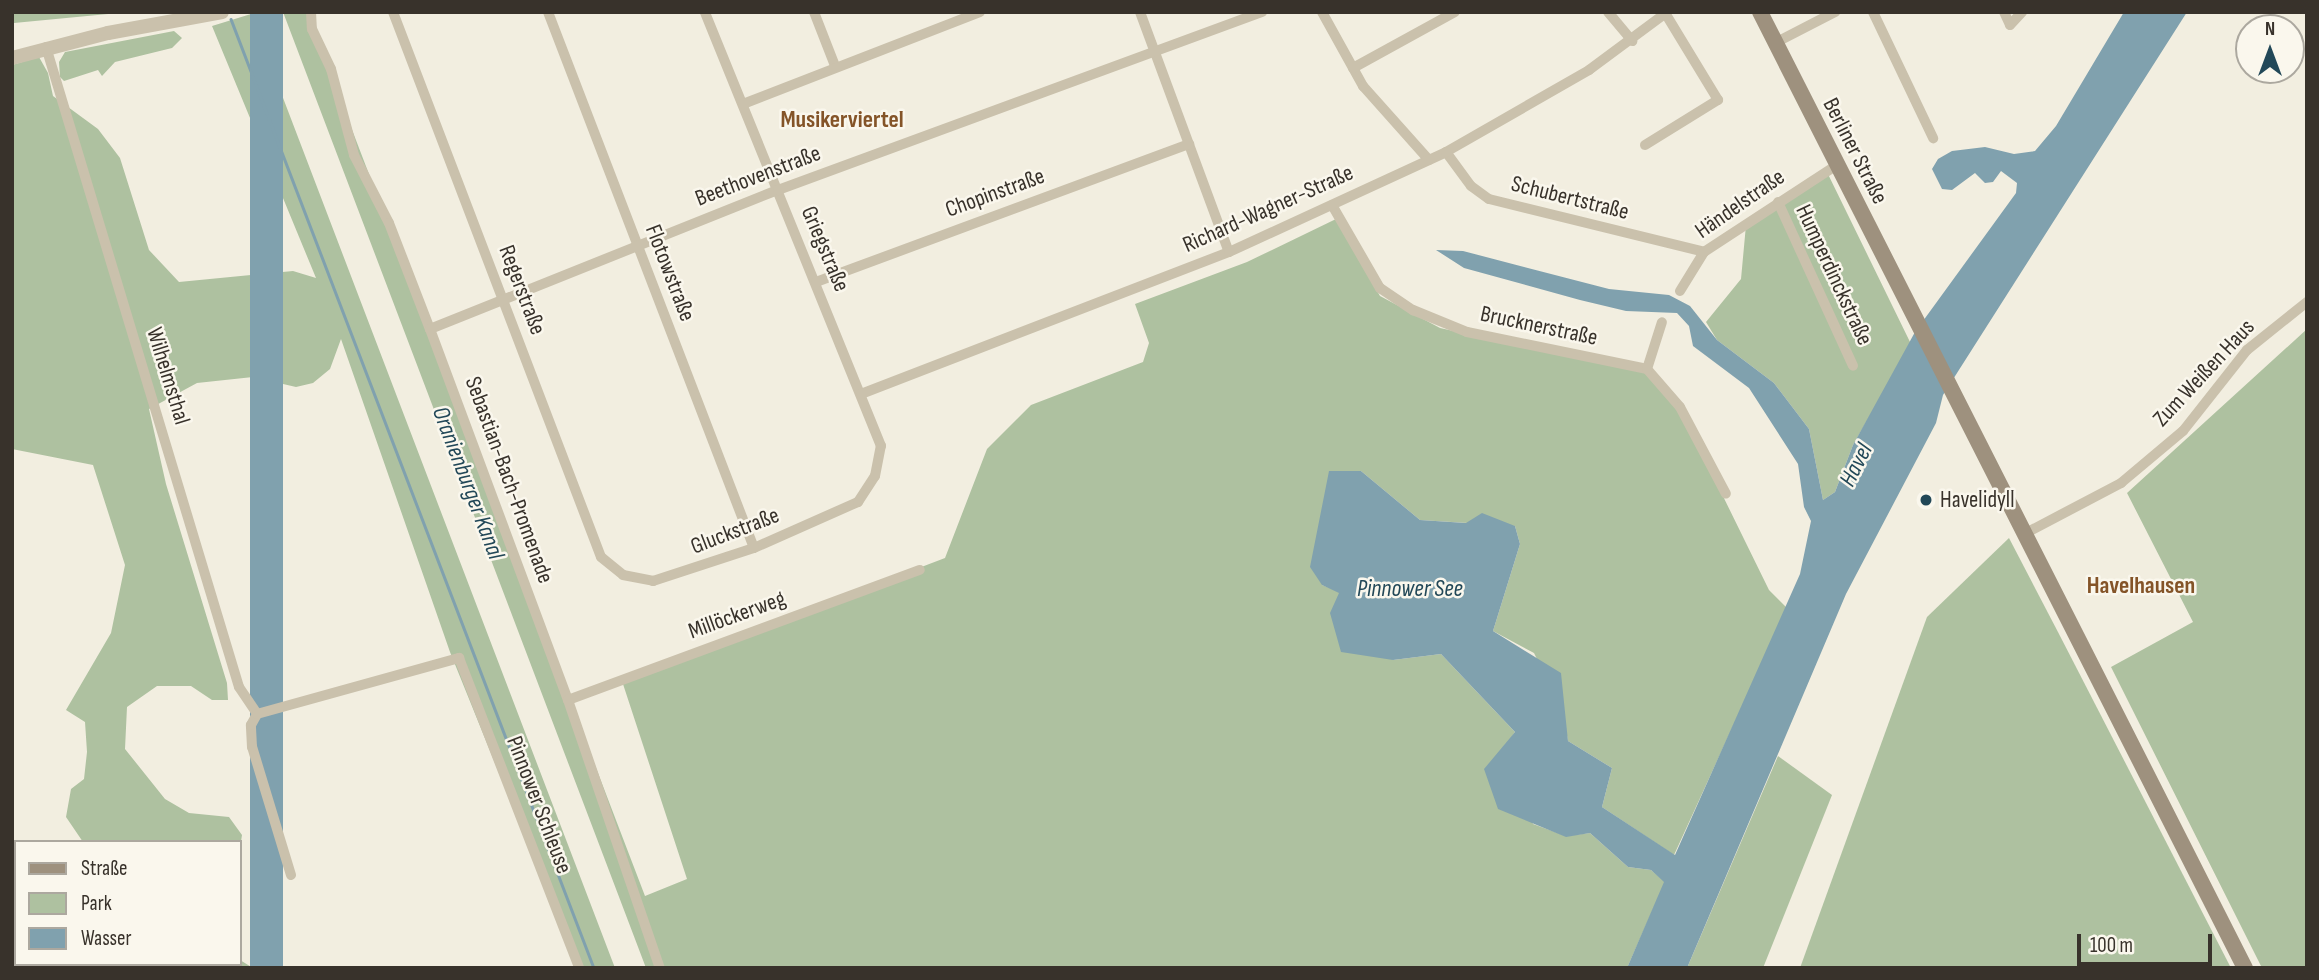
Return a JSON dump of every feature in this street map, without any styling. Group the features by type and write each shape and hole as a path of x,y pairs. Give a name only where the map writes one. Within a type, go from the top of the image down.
{"main road":[{"name":"Berliner Straße","path":"1760,12 1958,407 2245,968"}],"street":[{"path":"12,58 46,47 222,12"},
{"name":"Sebastian-Bach-Promenade","path":"311,12 312,29 331,69 354,155 389,223 430,329 568,700 660,968"},
{"name":"Regerstraße","path":"393,12 601,557 623,575"},
{"name":"Flotowstraße","path":"548,12 754,548"},
{"name":"Griegstraße","path":"705,12 881,446 875,476 859,502"},
{"path":"814,12 835,66"},
{"path":"743,104 835,66 980,12"},
{"path":"1140,12 1229,252"},
{"name":"Beethovenstraße","path":"430,329 778,190 1262,12"},
{"path":"1322,12 1363,86 1429,160"},
{"path":"1353,68 1455,12"},
{"path":"1608,12 1632,41"},
{"path":"1775,43 1835,12"},
{"path":"1872,12 1933,138"},
{"path":"2004,12 2010,25 2022,12"},
{"path":"1645,145 1718,100 1666,13"},
{"name":"Richard-Wagner-Straße","path":"862,394 1229,252 1446,152 1552,93 1632,41 1666,13"},
{"name":"Wilhelmsthal","path":"46,47 239,687 257,714"},
{"name":"Chopinstraße","path":"816,282 1189,144"},
{"name":"Schubertstraße","path":"1446,152 1471,186 1489,199 1704,252"},
{"name":"Händelstraße","path":"1680,290 1704,252 1837,165"},
{"name":"Humperdinckstraße","path":"1778,202 1853,366"},
{"name":"Brucknerstraße","path":"1332,205 1380,288 1413,310 1467,332 1647,369"},
{"name":"Zum Weißen Haus","path":"2024,534 2121,482 2183,431 2247,351 2307,302"},
{"path":"1662,322 1647,369 1680,407 1726,494"},
{"name":"Gluckstraße","path":"623,575 653,581 754,548 859,502"},
{"name":"Millöckerweg","path":"568,700 920,570"},
{"name":"Pinnower Schleuse","path":"257,714 459,658 579,968"},
{"path":"257,714 251,725 252,747 291,875"}],"green space":[{"path":"12,12 129,12 14,23"},
{"path":"283,12 307,12 645,896 687,879 622,681 945,558 987,449 1031,405 1143,362 1149,343 1135,304 1247,262 1336,219 1380,296 1440,328 1643,372 1657,380 1692,433 1769,590 1787,608 1674,855 1602,807 1612,768 1568,741 1563,712 1534,653 1493,631 1520,544 1515,526 1420,520 1361,471 1322,585 1340,592 1393,660 1441,654 1515,732 1508,742 1533,824 1566,836 1590,833 1628,867 1651,870 1665,882 1627,968 646,968"},
{"path":"251,14 615,968 578,968 450,652 341,339 330,369 313,383 296,387 253,377 197,383 149,409 166,484 227,683 228,700 212,700 191,686 157,686 127,707 125,749 165,799 189,813 229,817 242,835 241,840 82,840 66,817 71,789 84,779 87,752 85,722 66,710 111,633 125,565 93,465 12,449 12,65 39,57 48,73 53,96 98,129 120,158 149,250 179,282 293,271 316,278 212,26"},
{"path":"174,31 182,38 172,48 115,62 102,76 98,70 64,81 60,77 59,62 65,52"},
{"path":"1825,168 1911,344 1853,445 1835,492 1823,500 1809,429 1774,383 1717,340 1706,322 1741,279 1746,225"},
{"path":"2307,329 2307,968 2262,968 2111,667 2193,622 2127,493"},
{"path":"2009,538 2231,968 1800,968 1927,617"},
{"path":"1778,756 1832,795 1763,968 1687,968"},
{"path":"242,961 253,968 42,968 242,966"}],"water":[{"path":"250,12 283,12 283,968 250,968"},
{"path":"2124,12 2187,12 1943,395 1936,423 1846,594 1687,968 1627,968 1664,882 1651,870 1628,867 1590,833 1566,837 1498,809 1484,769 1515,732 1441,654 1393,660 1341,652 1330,613 1339,593 1322,585 1310,567 1329,471 1361,471 1420,520 1466,523 1482,513 1515,526 1520,544 1493,631 1561,673 1568,741 1612,768 1602,807 1675,855 1800,574 1811,521 1804,507 1798,464 1749,388 1693,346 1689,326 1677,313 1626,311 1580,300 1464,268 1436,250 1463,251 1609,289 1669,295 1690,306 1717,340 1774,383 1809,429 1823,500 1835,492 1853,445 1915,332 2016,193 2017,183 2001,171 1993,182 1985,183 1975,173 1952,190 1942,189 1932,169 1938,159 1952,151 1985,147 2014,154 2035,151 2056,126"}],"waterway":[{"path":"231,19 594,968"}],"place":[{"name":"Havelidyll","path":"1926,500"}],"district":[{"name":"Musikerviertel","path":"842,120"},
{"name":"Havelhausen","path":"2141,586"}],"water label":[{"name":"Havel","path":"1856,465"},
{"name":"Oranienburger Kanal","path":"468,483"},
{"name":"Pinnower See","path":"1410,589"}]}
